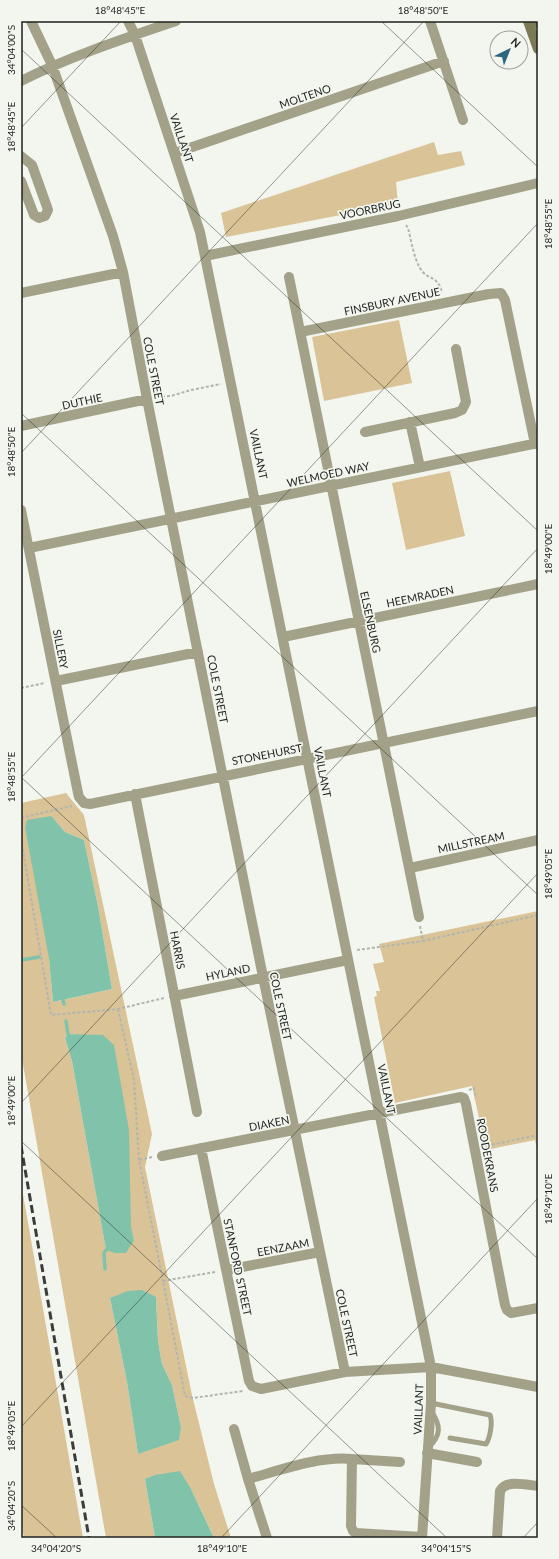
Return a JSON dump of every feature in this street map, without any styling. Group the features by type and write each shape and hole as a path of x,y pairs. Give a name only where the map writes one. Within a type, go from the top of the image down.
{"main road":[{"path":"528,21 538,49"}],"street":[{"name":"COLE STREET","path":"31,21 52,65 113,236 123,272 263,977 296,1130 345,1372"},
{"name":"VAILLANT","path":"128,21 135,35 174,154 198,220 431,1367 431,1406 422,1538"},
{"path":"21,81 52,65 176,21"},
{"path":"430,21 463,120"},
{"name":"MOLTENO","path":"174,154 444,61"},
{"path":"21,156 32,165 48,210 45,216 39,218 34,215 21,181"},
{"name":"VOORBRUG","path":"205,256 398,216 538,183"},
{"path":"21,293 123,272"},
{"name":"ELSENBURG","path":"289,277 419,917"},
{"name":"FINSBURY AVENUE","path":"300,332 499,292 503,295 537,443"},
{"path":"365,432 459,412 464,408 466,402 456,349"},
{"name":"DUTHIE","path":"21,426 147,399"},
{"path":"410,422 420,467"},
{"name":"WELMOED WAY","path":"29,548 537,443"},
{"name":"SILLERY","path":"21,510 78,793 79,797 84,803"},
{"name":"HEEMRADEN","path":"283,637 538,584"},
{"path":"56,681 198,652"},
{"name":"STONEHURST","path":"84,803 90,804 308,758 538,712"},
{"name":"HARRIS","path":"135,794 197,1112"},
{"name":"MILLSTREAM","path":"410,868 538,840"},
{"name":"HYLAND","path":"174,996 263,977 347,956"},
{"path":"380,1113 459,1096 462,1097"},
{"name":"ROODEKRANS","path":"462,1097 466,1104 507,1310 511,1313 538,1308"},
{"name":"DIAKEN","path":"162,1156 380,1113"},
{"name":"STANFORD STREET","path":"201,1148 249,1381 252,1386 256,1388"},
{"name":"EENZAAM","path":"226,1270 320,1252"},
{"path":"256,1388 345,1372 431,1367 538,1387"},
{"path":"234,1428 248,1479 267,1538"},
{"path":"428,1451 477,1462"},
{"path":"248,1479 325,1459 400,1462"},
{"path":"352,1459 351,1526 353,1531 356,1533 422,1538"},
{"path":"497,1538 501,1488 504,1485 512,1484 538,1486"}],"lane":[{"path":"431,1406 490,1415 492,1421 486,1444 450,1438"}],"path":[{"path":"398,216 408,228 419,267 426,275 439,283 444,302"},
{"path":"147,399 171,396 191,390 232,382"},
{"path":"21,688 56,681"},
{"path":"21,818 84,803"},
{"path":"21,839 51,1015 118,1009 174,996"},
{"path":"347,956 378,946 394,946 423,941 538,915"},
{"path":"419,917 423,941"},
{"path":"118,1009 134,1080 139,1160 185,1396 194,1398 256,1388"},
{"path":"462,1097 470,1089 474,1088 477,1102"},
{"path":"484,1138 490,1145 538,1135"},
{"path":"139,1160 162,1156"},
{"path":"162,1281 226,1270"}],"shaded area":[{"path":"434,142 438,155 461,151 465,165 396,182 398,204 226,237 221,213"},
{"path":"399,320 412,383 324,401 312,337"},
{"path":"450,471 465,536 406,550 392,483"},
{"path":"66,793 84,815 152,1134 145,1167 192,1395 214,1484 231,1538 214,1538 191,1489 145,1479 155,1538 106,1538 21,1053 21,803","holes":["50,816 65,832 84,840 98,906 112,989 53,1002 49,959","68,1034 75,1034 134,1240 106,1250 72,1061 65,1038","156,1297 158,1341 162,1364 172,1385 181,1427 138,1454 127,1382 110,1298"]},
{"path":"51,816 65,832 84,840 98,906 112,989 53,1002 49,959 25,827 27,820"},
{"path":"538,911 538,1153 535,1140 486,1150 472,1086 395,1103 374,997 377,996 376,991 380,991 373,964 384,962 379,944"},
{"path":"68,1034 103,1035 114,1045 129,1130 131,1227 134,1240 126,1253 115,1253 106,1250 72,1061 65,1038"},
{"path":"21,1184 83,1538 24,1538 21,1521"},
{"path":"142,1290 156,1297 158,1341 162,1364 172,1385 181,1427 179,1440 138,1454 127,1382 110,1298 128,1291"},
{"path":"180,1471 191,1489 214,1538 155,1538 145,1479 155,1475"}],"waterway":[{"path":"21,960 39,957"},
{"path":"62,995 64,1004"},
{"path":"66,1021 68,1034"},
{"path":"105,1269 104,1253 106,1250"}],"railway":[{"path":"21,1146 89,1538"}]}
